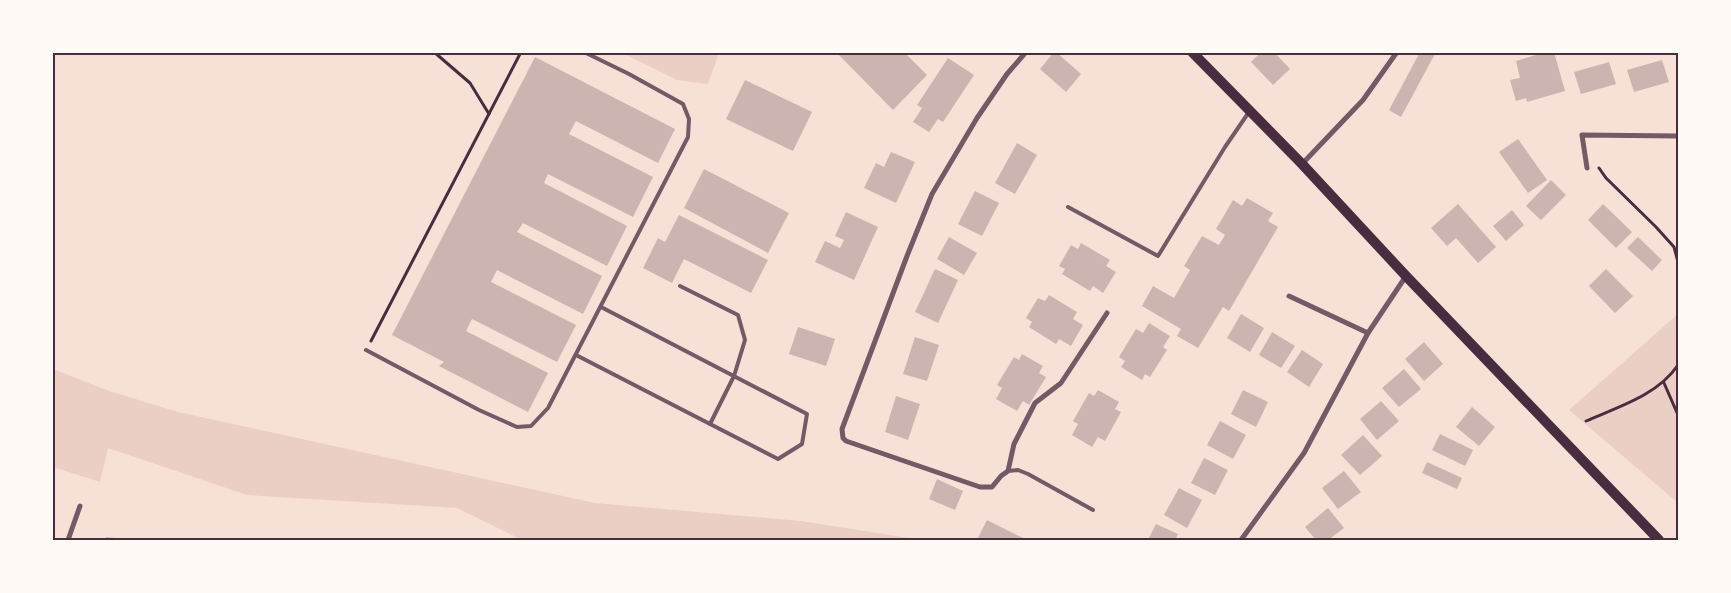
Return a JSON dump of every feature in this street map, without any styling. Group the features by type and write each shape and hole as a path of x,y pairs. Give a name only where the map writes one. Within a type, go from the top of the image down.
{"main road":[{"path":"1192,52 1302,164 1406,276 1659,540"}],"street":[{"path":"1026,52 1007,74 977,118 932,194 842,429 843,438 846,441 980,487 992,487 1008,471 1014,444 1035,403 1061,383 1107,312"},
{"path":"1302,164 1362,100 1397,52"},
{"path":"1587,168 1582,135 1678,136"},
{"path":"1241,540 1304,454 1368,333 1406,276"},
{"path":"1289,296 1368,333"},
{"path":"68,540 80,506"}],"lane":[{"path":"366,350 479,410 517,427 531,426 548,408 688,137 689,119 683,104 584,52"},
{"path":"1068,207 1158,256 1250,110"},
{"path":"680,286 738,315 745,340 734,376 710,424"},
{"path":"576,354 778,459 802,444 807,414 601,307"},
{"path":"1008,471 1018,470 1028,474 1093,510"}],"path":[{"path":"434,52 470,83 489,114"},
{"path":"366,350 521,52"},
{"path":"1587,168 1598,166 1606,178 1674,247 1678,262"},
{"path":"1586,421 1632,402 1664,382 1678,365"},
{"path":"1664,382 1678,415"}],"shaded area":[{"path":"622,53 719,53 708,84 677,80"},
{"path":"1678,314 1678,503 1569,410"},
{"path":"53,369 109,391 178,412 595,503 801,521 922,540 522,540 457,508 247,495 108,448 100,482 53,467"}],"building":[{"path":"836,52 904,52 927,75 893,110"},
{"path":"1054,52 1081,74 1066,92 1040,69"},
{"path":"1261,52 1274,52 1290,69 1273,85 1251,62"},
{"path":"1420,52 1436,52 1401,117 1389,110"},
{"path":"1546,52 1554,52 1565,91 1527,102 1526,98 1516,101 1510,80 1520,78 1516,61"},
{"path":"535,57 675,129 658,163 576,121 569,134 653,177 633,217 548,174 544,183 627,226 607,266 523,223 517,232 602,276 583,314 497,270 491,282 576,325 557,362 472,319 466,331 548,373 528,412 439,366 444,362 392,335"},
{"path":"948,58 974,75 943,122 938,119 929,132 913,122 922,108 917,105"},
{"path":"1662,60 1669,82 1634,92 1627,70"},
{"path":"1609,62 1616,84 1581,94 1574,72"},
{"path":"745,80 812,112 793,151 726,119"},
{"path":"1518,139 1547,180 1528,193 1499,152"},
{"path":"1017,143 1037,155 1015,194 995,183"},
{"path":"891,152 915,162 896,203 864,188 876,163 884,167"},
{"path":"704,169 789,213 768,253 684,208"},
{"path":"1551,180 1566,195 1541,220 1526,206"},
{"path":"975,191 999,203 982,236 958,224"},
{"path":"1247,198 1273,213 1268,221 1278,227 1229,311 1223,307 1198,348 1177,336 1181,329 1142,306 1153,286 1174,298 1190,270 1184,266 1202,236 1219,245 1225,235 1216,229 1233,200 1242,206"},
{"path":"1458,204 1496,247 1478,263 1456,238 1447,246 1431,228"},
{"path":"1603,204 1632,232 1616,248 1588,220"},
{"path":"1512,210 1524,225 1506,241 1493,226"},
{"path":"846,212 878,227 854,280 815,262 825,241 840,248 844,240 835,236"},
{"path":"679,215 768,260 751,293 684,259 672,283 643,268 658,238 665,242"},
{"path":"949,237 977,253 964,275 937,259"},
{"path":"1638,237 1662,260 1652,271 1627,248"},
{"path":"1081,243 1110,260 1106,266 1116,272 1103,293 1093,286 1090,291 1062,274 1065,269 1059,266 1071,245 1078,249"},
{"path":"935,269 958,280 938,323 915,312"},
{"path":"1606,269 1633,296 1615,313 1589,286"},
{"path":"1049,295 1077,312 1073,319 1083,325 1071,346 1059,339 1056,344 1029,327 1032,322 1026,318 1038,298 1045,301"},
{"path":"1241,314 1264,328 1250,352 1227,338"},
{"path":"1149,323 1170,336 1163,347 1167,350 1150,377 1145,374 1142,380 1121,367 1125,361 1119,357 1136,329 1143,333"},
{"path":"798,327 835,339 826,366 789,354"},
{"path":"1272,332 1295,346 1281,368 1259,355"},
{"path":"915,337 939,345 927,381 903,374"},
{"path":"1424,342 1443,364 1424,381 1405,359"},
{"path":"1302,350 1323,364 1309,387 1287,372"},
{"path":"1022,354 1043,366 1039,373 1046,377 1029,405 1023,401 1017,411 996,399 1002,388 997,385 1014,357 1019,360"},
{"path":"1404,369 1421,389 1399,407 1382,388"},
{"path":"1098,390 1119,402 1115,409 1121,412 1105,441 1098,437 1092,447 1072,435 1078,424 1073,421 1089,393 1094,396"},
{"path":"1243,390 1268,402 1256,427 1231,414"},
{"path":"896,396 920,404 908,440 885,432"},
{"path":"1381,401 1399,421 1377,440 1360,419"},
{"path":"1472,407 1495,427 1479,446 1456,427"},
{"path":"1220,421 1246,435 1233,459 1207,445"},
{"path":"1440,434 1473,450 1465,466 1432,450"},
{"path":"1363,435 1382,456 1360,475 1341,455"},
{"path":"1204,458 1228,470 1215,495 1191,483"},
{"path":"1427,462 1462,478 1457,489 1422,473"},
{"path":"1344,471 1361,492 1338,509 1322,488"},
{"path":"937,479 963,491 955,510 929,499"},
{"path":"1179,488 1202,500 1187,528 1164,515"},
{"path":"1328,508 1344,528 1328,540 1316,540 1305,527"},
{"path":"987,520 1027,540 977,540"},
{"path":"1156,524 1178,534 1175,540 1148,540"},
{"path":"106,537 123,539 123,540 105,540"}]}
